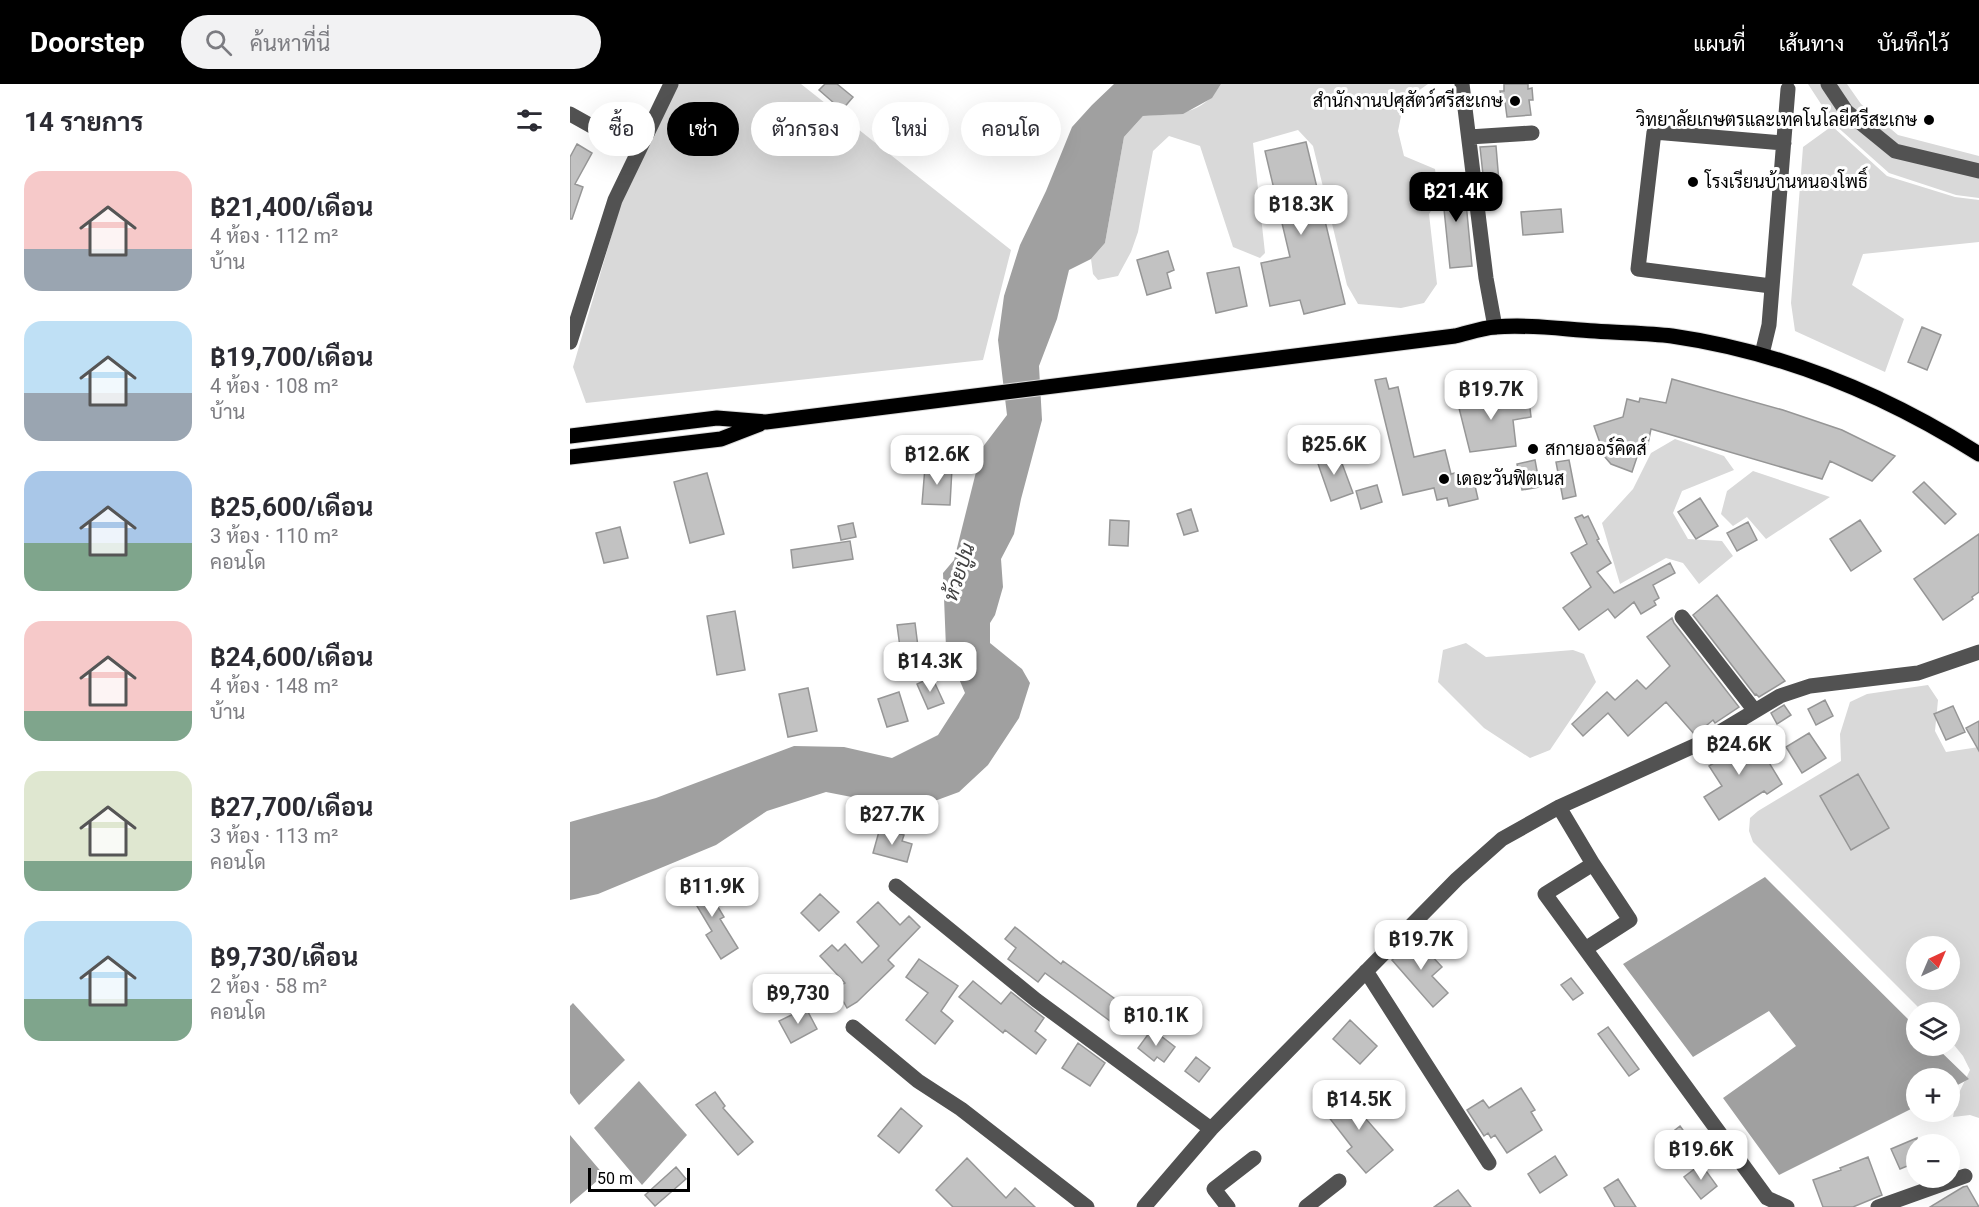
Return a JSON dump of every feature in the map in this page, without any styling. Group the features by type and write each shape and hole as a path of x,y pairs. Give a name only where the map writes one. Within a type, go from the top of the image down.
{"main road":[{"path":"570,436 717,418 766,422 1455,336 1495,327 1527,327 1671,336 1762,354 1886,402 1979,454"},
{"path":"570,458 721,439 766,422"}],"street":[{"path":"655,117 671,84"},
{"path":"1462,84 1486,278 1495,327"},
{"path":"1828,84 1846,111 1894,151 1979,171"},
{"path":"1762,354 1769,325 1788,89"},
{"path":"570,114 588,124"},
{"path":"1771,286 1638,269 1654,132 1784,143"},
{"path":"1469,137 1532,133"},
{"path":"570,342 615,200 636,156"},
{"path":"1682,617 1755,711"},
{"path":"1144,1207 1211,1129 1457,879 1502,840 1559,807 1705,741 1780,696 1810,686 1918,673 1979,652"},
{"path":"1559,807 1630,920 1585,949"},
{"path":"1593,864 1545,894 1767,1198 1787,1207"},
{"path":"896,886 1036,1000 1211,1129"},
{"path":"1366,971 1489,1163"},
{"path":"853,1027 918,1081 961,1109 1087,1207"},
{"path":"1228,1207 1214,1189 1254,1158"},
{"path":"1878,1207 1965,1176"},
{"path":"1306,1207 1338,1181"}],"shaded area":[{"path":"677,84 801,84 824,102 751,102 751,156 860,156 860,131 872,140 872,156 892,156 1011,250 983,360 586,403 573,367 624,193 642,156 655,156 655,129 667,105 667,156 739,156 739,102 668,102"},
{"path":"1221,84 1428,84 1404,101 1398,131 1404,156 1435,169 1439,199 1429,214 1437,284 1424,303 1401,308 1358,304 1347,285 1313,146 1298,130 1253,143 1265,253 1260,258 1233,247 1200,146 1169,136 1153,151 1138,232 1131,252 1118,276 1098,280 1093,274 1091,259 1105,243 1124,137 1143,116 1177,113 1197,108 1214,94"},
{"path":"1808,84 1847,84 1861,104 1898,135 1979,156 1979,198 1956,195 1889,173 1834,124"},
{"path":"1832,126 1887,176 1955,197 1979,200 1979,242 1863,254 1852,285 1904,319 1885,372 1795,331 1791,303 1803,147"},
{"path":"1675,439 1724,456 1734,470 1682,491 1673,513 1688,539 1722,541 1733,556 1699,584 1683,563 1666,558 1620,584 1602,523 1633,489 1651,453"},
{"path":"1753,471 1830,497 1766,539 1747,517 1733,526 1721,514 1727,491"},
{"path":"1466,643 1486,657 1573,650 1584,654 1596,682 1550,750 1530,758 1484,728 1438,682 1443,650"},
{"path":"1928,685 1938,700 1935,731 1946,752 1979,747 1979,1118 1970,1115 1960,1116 1960,1091 1970,1070 1960,1052 1960,1002 1913,1002 1753,842 1749,831 1750,818 1758,811 1841,761 1840,734 1850,702 1867,694"}],"water":[{"name":"ห้วยปูน","path":"1114,84 1221,84 1212,98 1183,114 1143,116 1124,137 1105,243 1091,259 1069,270 1057,319 1039,366 1042,420 1014,534 1001,559 1003,587 995,615 990,623 990,643 1022,669 1030,683 1019,718 988,765 959,792 913,809 826,792 767,811 716,845 598,894 570,900 570,822 656,798 794,746 844,747 892,758 938,735 965,693 946,648 943,573 954,560 982,448 1007,415 998,340 1004,296 1020,245 1046,191 1072,127"},
{"path":"1765,877 1906,1017 1906,1056 1945,1056 1958,1068 1906,1068 1906,1112 1779,1175 1723,1098 1796,1046 1769,1011 1693,1057 1623,964"},
{"path":"573,1003 625,1060 579,1105 570,1093 570,1006"},
{"path":"1960,1070 1969,1079 1960,1084"},
{"path":"639,1081 687,1135 642,1185 594,1128"},
{"path":"570,1135 604,1175 570,1204"}],"building":[{"path":"825,84 837,84 853,97 849,102 833,102 819,90"},
{"name":"สำนักงานปศุสัตว์ศรีสะเกษ","path":"1504,84 1528,84 1528,89 1532,88 1533,100 1529,100 1531,115 1507,117 1505,102 1502,103 1500,91 1504,91"},
{"path":"1306,142 1345,304 1304,314 1300,300 1270,306 1261,263 1290,257 1265,151"},
{"path":"577,144 588,151 588,156 590,156 575,184 583,187 572,219 570,219 570,157"},
{"path":"1496,146 1499,182 1484,184 1480,147"},
{"path":"1464,181 1472,266 1450,268 1439,183"},
{"path":"1561,209 1563,232 1523,235 1521,212"},
{"path":"1168,251 1174,270 1167,273 1171,288 1147,295 1137,260"},
{"path":"1239,267 1247,306 1216,313 1207,273"},
{"path":"1922,327 1941,335 1927,370 1908,362"},
{"path":"1386,378 1389,389 1398,387 1414,457 1445,450 1451,474 1455,473 1457,481 1473,477 1478,499 1449,506 1447,498 1437,500 1434,488 1403,495 1375,380"},
{"path":"1672,379 1783,410 1842,430 1895,456 1872,481 1830,461 1822,479 1651,429 1648,444 1642,442 1632,472 1611,464 1605,457 1594,426 1623,417 1627,399 1639,402 1640,398 1666,403"},
{"path":"1473,394 1474,400 1510,396 1511,402 1529,400 1531,417 1513,420 1516,446 1470,452 1456,396"},
{"path":"1337,450 1353,493 1331,501 1316,458"},
{"path":"1535,460 1540,487 1522,490 1517,464"},
{"path":"1569,460 1576,496 1563,499 1556,462"},
{"path":"925,467 952,468 950,505 922,504"},
{"path":"707,473 724,534 690,543 674,482"},
{"path":"1924,482 1956,514 1945,524 1913,492"},
{"path":"1377,485 1382,502 1361,509 1356,491"},
{"path":"1700,498 1718,526 1696,539 1678,512"},
{"path":"1191,509 1198,531 1184,535 1177,514"},
{"path":"1582,515 1584,518 1588,516 1599,539 1597,540 1611,563 1597,572 1614,593 1670,563 1675,573 1653,585 1659,598 1654,601 1656,605 1641,614 1634,602 1615,618 1608,609 1579,630 1563,608 1591,587 1571,553 1587,544 1575,518"},
{"path":"1110,520 1129,521 1128,546 1109,545"},
{"path":"1860,520 1881,551 1851,571 1830,539"},
{"path":"1748,522 1757,540 1737,551 1727,533"},
{"path":"853,523 856,537 841,540 838,526"},
{"path":"620,527 628,558 604,563 596,533"},
{"path":"1979,534 1979,592 1972,597 1973,599 1943,620 1914,579"},
{"path":"850,541 853,559 793,568 791,550"},
{"path":"1717,595 1785,681 1759,697 1755,695 1693,615"},
{"path":"735,611 745,670 717,675 707,616"},
{"path":"1672,618 1739,707 1715,723 1713,720 1695,735 1666,702 1628,736 1608,713 1583,736 1572,724 1607,692 1615,700 1637,680 1646,689 1670,666 1647,637"},
{"path":"915,623 919,655 905,658 900,647 897,625"},
{"path":"932,677 944,703 928,709 917,684"},
{"path":"808,688 817,731 788,737 779,694"},
{"path":"899,692 908,721 887,727 878,699"},
{"path":"1825,700 1833,716 1816,725 1808,709"},
{"path":"1784,705 1791,715 1777,724 1771,713"},
{"path":"1953,706 1965,732 1946,740 1934,714"},
{"path":"1979,721 1979,751 1966,728"},
{"path":"1743,731 1750,741 1746,743 1758,761 1765,756 1782,784 1767,794 1764,791 1719,820 1704,797 1722,786 1709,766 1717,761 1711,752"},
{"path":"1809,733 1826,758 1802,773 1786,747"},
{"path":"1858,774 1889,828 1851,850 1820,796"},
{"path":"880,828 904,835 902,841 912,844 907,862 873,853"},
{"path":"700,877 724,917 720,919 738,948 721,959 706,935 712,931 685,886"},
{"path":"820,894 839,912 819,931 801,913"},
{"path":"878,902 900,925 909,916 920,927 888,960 894,966 857,1002 847,1008 836,988 845,983 820,956 832,945 838,951 845,944 862,963 879,946 857,922"},
{"path":"1015,927 1061,964 1063,961 1122,1004 1110,1021 1045,973 1038,982 1008,959 1016,948 1005,939"},
{"path":"1416,939 1442,967 1432,976 1448,993 1433,1007 1392,960"},
{"path":"919,959 958,986 941,1011 953,1021 935,1044 906,1020 928,993 906,977"},
{"path":"1571,978 1583,993 1573,1000 1561,985"},
{"path":"973,981 1001,1004 1011,992 1044,1018 1035,1031 1046,1040 1036,1054 1005,1030 1003,1033 959,997"},
{"path":"806,1008 817,1029 791,1043 779,1021"},
{"path":"1350,1020 1377,1046 1360,1064 1333,1039"},
{"path":"1608,1027 1639,1069 1629,1076 1598,1034"},
{"path":"1152,1029 1175,1047 1164,1062 1157,1057 1154,1061 1138,1048"},
{"path":"1078,1043 1105,1063 1090,1086 1062,1068"},
{"path":"1196,1057 1210,1068 1199,1082 1185,1071"},
{"path":"1521,1088 1535,1110 1531,1112 1542,1130 1507,1153 1495,1135 1491,1138 1488,1133 1484,1136 1467,1110 1483,1100 1489,1108"},
{"path":"1354,1089 1373,1114 1366,1119 1393,1150 1366,1173 1347,1151 1352,1147 1324,1111"},
{"path":"715,1092 725,1106 723,1108 753,1142 738,1155 696,1105"},
{"path":"901,1108 922,1126 899,1153 878,1136"},
{"path":"1680,1126 1691,1141 1681,1149 1670,1134"},
{"path":"1906,1143 1906,1167 1900,1169 1891,1149"},
{"path":"1555,1156 1567,1175 1540,1193 1528,1174"},
{"path":"1868,1157 1882,1195 1853,1207 1823,1207 1813,1180"},
{"path":"967,1158 1006,1198 1015,1188 1035,1207 953,1207 936,1190"},
{"path":"1701,1164 1717,1186 1701,1199 1684,1177"},
{"path":"676,1167 686,1179 655,1206 645,1195"},
{"path":"1618,1179 1636,1207 1615,1207 1604,1188"},
{"path":"1967,1186 1979,1207 1930,1207 1963,1187"},
{"path":"1458,1190 1471,1207 1434,1207"}],"place":[{"name":"สำนักงานปศุสัตว์ศรีสะเกษ","path":"1515,101"},
{"name":"วิทยาลัยเกษตรและเทคโนโลยีศรีสะเกษ","path":"1929,120"},
{"name":"โรงเรียนบ้านหนองโพธิ์","path":"1693,182"},
{"name":"สกายออร์คิดส์","path":"1533,449"},
{"name":"เดอะวันฟิตเนส","path":"1444,479"}]}
